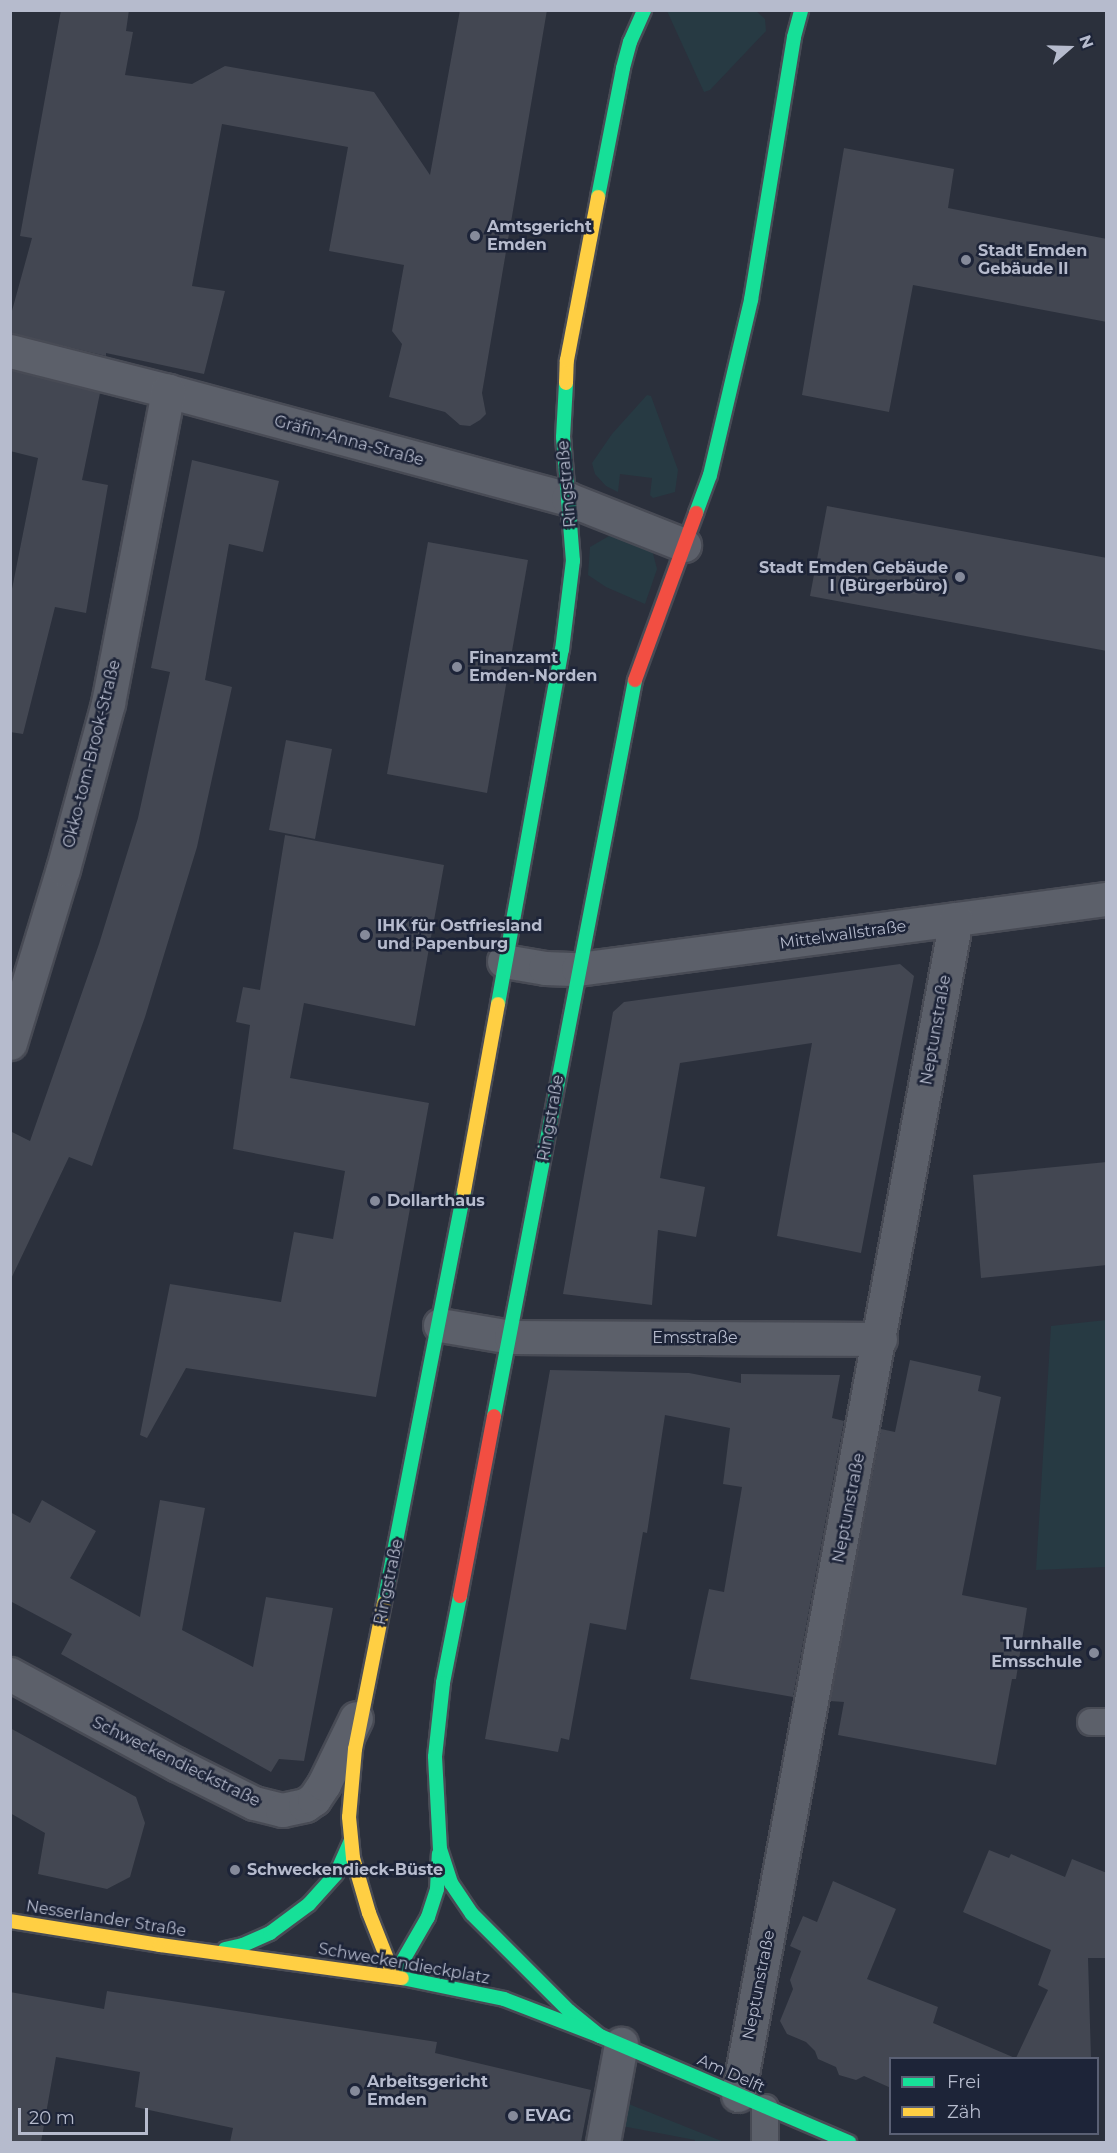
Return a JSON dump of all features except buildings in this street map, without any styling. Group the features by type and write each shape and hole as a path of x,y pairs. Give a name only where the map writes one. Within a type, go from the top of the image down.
{"street":[{"name":"Ringstraße","path":"394,1976 360,1886 351,1841 349,1793 363,1702 440,1325 562,650 572,581 563,437 567,360 622,68 644,10"},
{"name":"Ringstraße","path":"784,10 794,37"},
{"name":"Ringstraße","path":"394,1976 428,1917 437,1889 440,1849 435,1757 443,1683 511,1337 632,688 710,475 751,300 794,37 801,10"},
{"name":"Gräfin-Anna-Straße","path":"10,351 168,391 568,499 684,545"},
{"name":"Okko-tom-Brook-Straße","path":"10,1043 63,869 108,703 168,391"},
{"name":"Mittelwallstraße","path":"579,969 1107,899"},
{"name":"Neptunstraße","path":"752,2102 880,1339 956,920"},
{"path":"504,962 545,968 579,969"},
{"path":"440,1325 511,1337"},
{"name":"Emsstraße","path":"511,1337 880,1339"},
{"name":"Schweckendieckstraße","path":"10,1674 176,1764 254,1803 282,1810 305,1805 314,1798 340,1754 363,1702"},
{"name":"Ringstraße","path":"196,1950 243,1945 270,1933 289,1920 309,1904 336,1874 351,1841"},
{"name":"Ringstraße","path":"440,1849 451,1883 472,1914 569,2011 610,2040"},
{"name":"Nesserlander Straße","path":"10,1921 196,1950"},
{"name":"Schweckendieckplatz","path":"196,1950 394,1976 504,1999 610,2040"},
{"path":"603,2142 610,2040"},
{"name":"Am Delft","path":"610,2040 849,2142"}],"lane":[{"path":"752,2102 765,2142"}],"shaded area":[{"path":"667,11 756,11 765,19 766,31 710,90 704,92"},
{"path":"647,395 651,396 678,470 675,492 653,498 650,495 652,478 620,474 618,492 606,486 595,474 592,463 612,434"},
{"path":"609,536 631,539 652,550 657,569 645,604 606,587 588,575 590,547"},
{"path":"1106,1320 1106,1567 1036,1570 1051,1326"},
{"path":"626,2103 724,2142 695,2142 695,2140 622,2126"}],"traffic: fast":[{"path":"598,197 623,68 630,42 644,10"},
{"path":"696,513 710,475 751,300 794,37 801,10"},
{"path":"498,1004 562,650 573,561 563,437 566,383"},
{"path":"494,1416 635,680"},
{"path":"384,1603 464,1191"},
{"path":"460,1596 443,1683 435,1757 440,1849 451,1883 472,1914 569,2011 600,2036"},
{"path":"225,1949 243,1945 270,1933 309,1904 336,1874 351,1841"},
{"path":"394,1976 428,1917 437,1889 439,1854"},
{"path":"402,1978 504,1999 600,2036 849,2142"}],"traffic: slow":[{"path":"566,383 567,360 598,197"},
{"path":"464,1191 498,1004"},
{"path":"384,1603 355,1749 349,1817 353,1858 369,1913 394,1976"},
{"path":"10,1921 160,1945 402,1978"}],"traffic: jam":[{"path":"635,680 696,513"},
{"path":"460,1596 494,1416"}],"place":[{"name":"Amtsgericht Emden","path":"475,236"},
{"name":"Stadt Emden Gebäude II","path":"966,260"},
{"name":"Stadt Emden Gebäude I (Bürgerbüro)","path":"960,577"},
{"name":"Finanzamt Emden-Norden","path":"457,667"},
{"name":"IHK für Ostfriesland und Papenburg","path":"365,935"},
{"name":"Dollarthaus","path":"375,1201"},
{"name":"Turnhalle Emsschule","path":"1094,1653"},
{"name":"Schweckendieck-Büste","path":"235,1870"},
{"name":"Arbeitsgericht Emden","path":"355,2091"},
{"name":"EVAG","path":"513,2116"}]}
